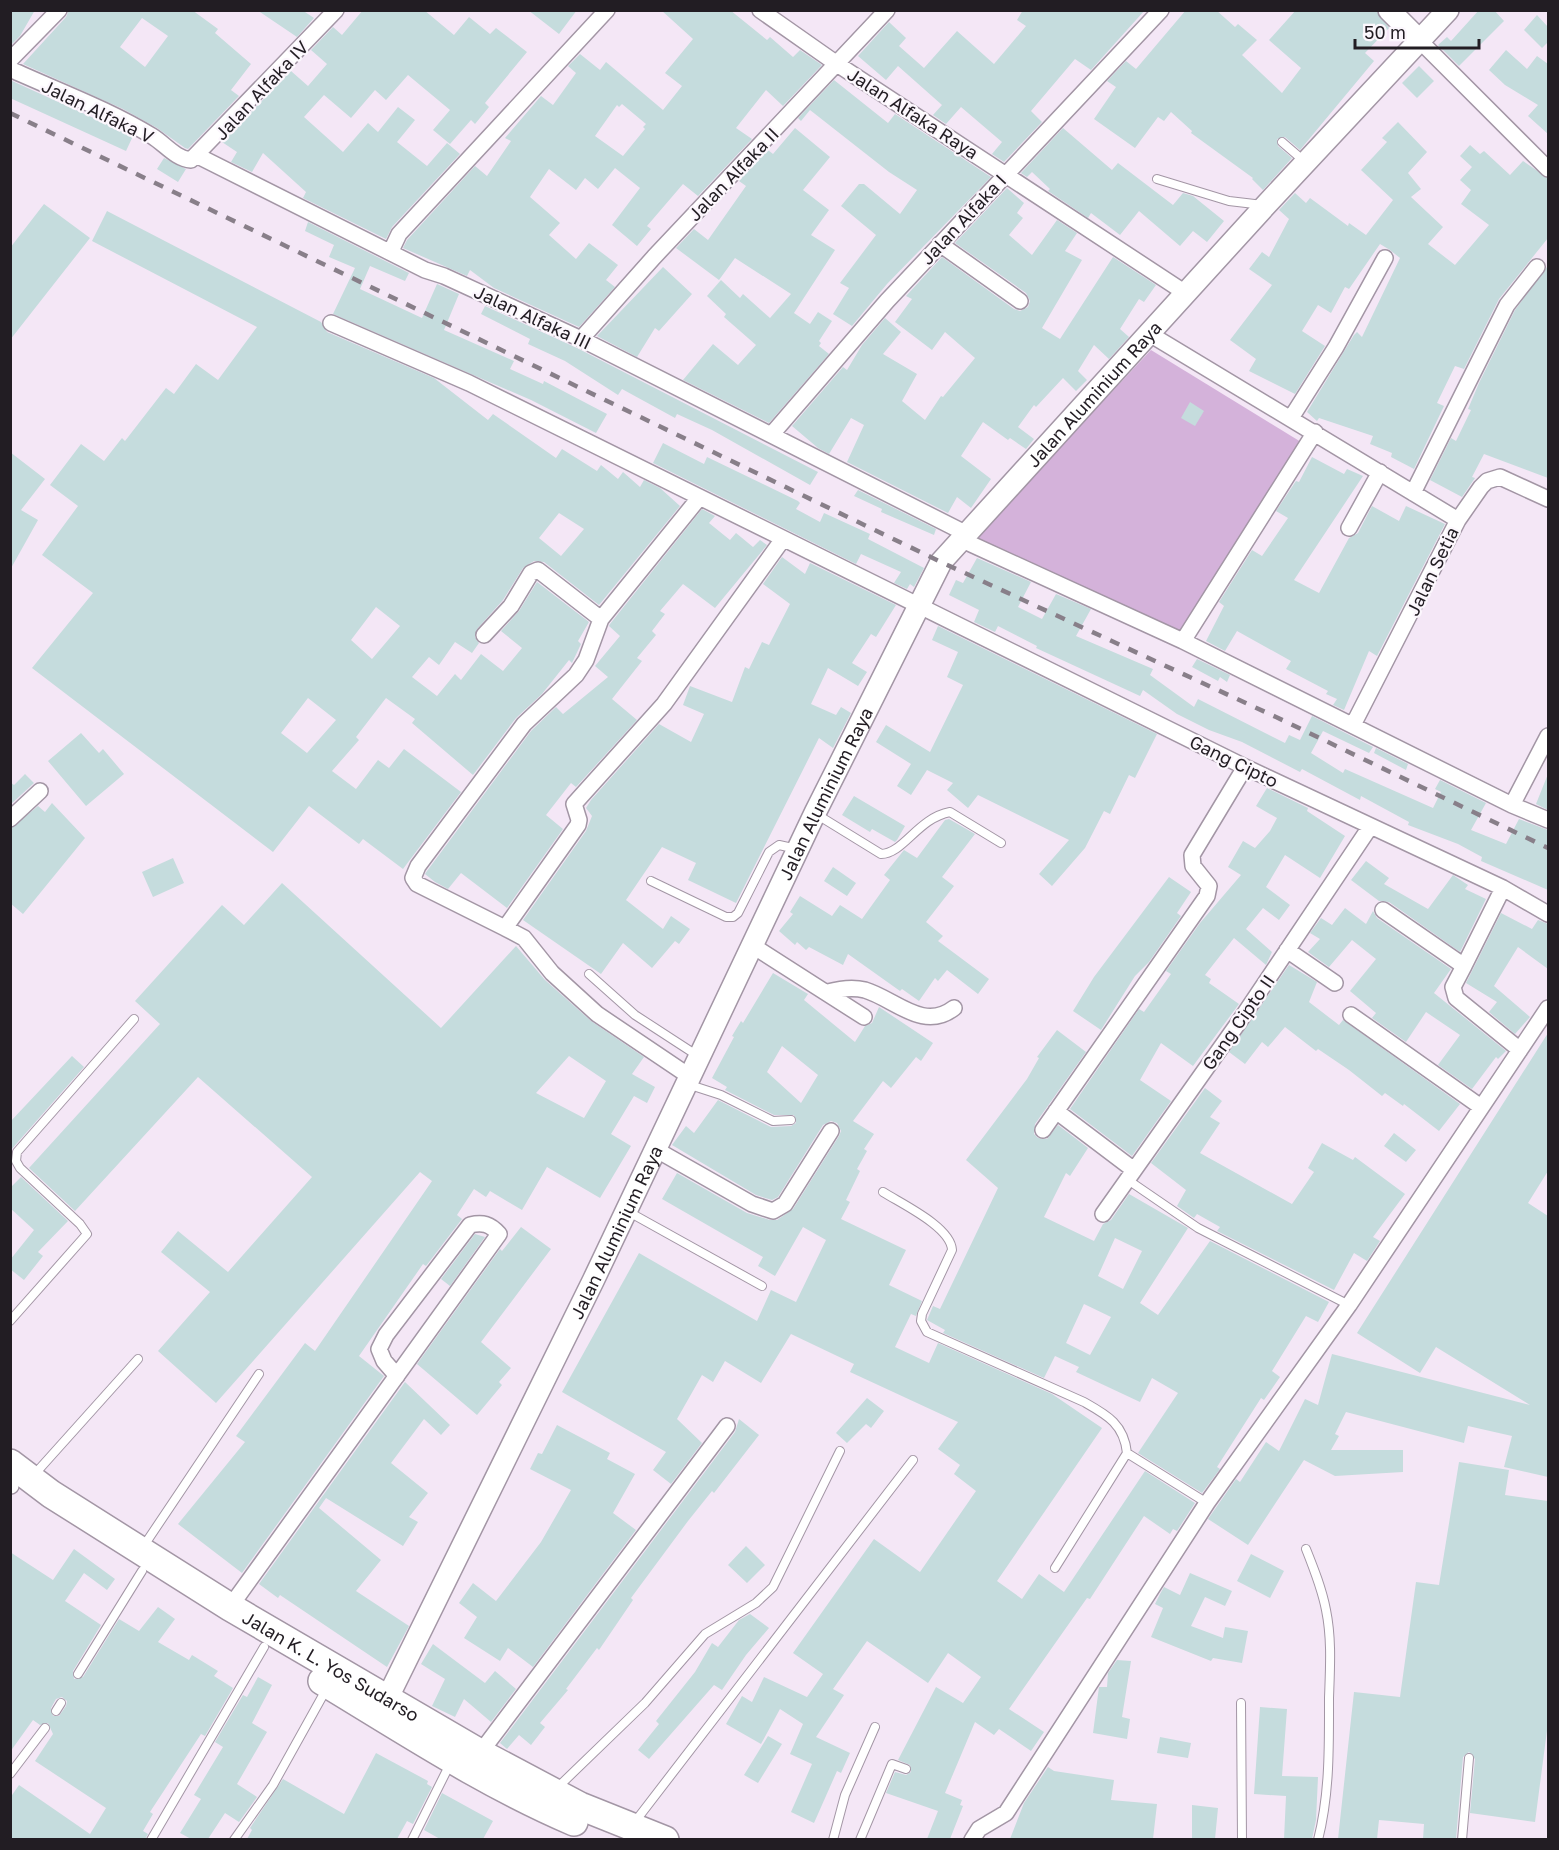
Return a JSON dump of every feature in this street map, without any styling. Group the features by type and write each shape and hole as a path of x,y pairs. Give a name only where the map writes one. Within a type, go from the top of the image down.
{"highway":[{"name":"Jalan K. L. Yos Sudarso","path":"15,1480 141,1561 264,1647 329,1685 480,1753 624,1833"},
{"name":"Jalan K. L. Yos Sudarso","path":"141,1561 230,1607 382,1708 452,1760 531,1804 624,1833 665,1839"}],"main road":[{"path":"1389,10 1419,40"},
{"name":"Jalan Aluminium Raya","path":"382,1708 626,1211 815,813 941,562 962,536 1148,333 1187,294 1265,206 1448,10"}],"street":[{"path":"10,60 59,10"},
{"name":"Jalan Alfaka IV","path":"198,156 336,10"},
{"path":"390,251 397,237 607,10"},
{"name":"Jalan Alfaka Raya","path":"760,10 837,64 1187,294"},
{"name":"Jalan Alfaka II","path":"581,339 654,257 887,10"},
{"name":"Jalan Alfaka I","path":"772,435 940,244 1161,10"},
{"path":"1419,40 1548,169"},
{"name":"Jalan Alfaka V","path":"10,69 117,117 154,137 182,158 191,160 198,156"},
{"name":"Jalan Alfaka III","path":"198,156 425,270 444,276 581,339 772,435 1036,576 1183,641 1512,805 1548,820"},
{"path":"940,244 1020,301"},
{"path":"1291,418 1336,347 1385,258"},
{"path":"1413,493 1507,304 1537,267"},
{"name":"Gang Cipto","path":"331,323 469,383 1245,767 1503,888 1548,914"},
{"path":"1148,333 1458,520"},
{"path":"1183,641 1315,432"},
{"path":"1349,528 1380,472"},
{"name":"Jalan Setia","path":"1353,726 1458,520 1481,487 1493,478 1500,477 1548,499"},
{"path":"687,1080 597,1014 552,974 524,938 417,884 414,882 413,874 524,724 576,675 589,653 601,619 699,498"},
{"path":"505,928 578,825 579,820 574,804 664,704 783,539"},
{"path":"484,635 511,606 531,573 537,570 601,619"},
{"path":"1512,805 1548,736"},
{"path":"1043,1130 1207,896 1209,886 1193,866 1192,855 1245,767"},
{"path":"10,819 40,791"},
{"name":"Gang Cipto II","path":"1103,1214 1370,827"},
{"path":"1503,888 1453,987 1456,998 1520,1050"},
{"path":"1383,910 1464,966"},
{"path":"753,946 864,1017"},
{"path":"1287,950 1335,983"},
{"path":"828,992 840,989 865,990 901,1009 931,1018 954,1008"},
{"path":"972,1839 979,1828 1005,1813 1207,1503 1349,1305 1548,1008"},
{"path":"1352,1015 1481,1107"},
{"path":"1056,1111 1131,1175"},
{"path":"655,1149 752,1204 773,1211 786,1204 831,1131"},
{"path":"230,1607 397,1376 499,1234 493,1227 481,1223 470,1225 386,1335 379,1349 384,1361 397,1376"},
{"path":"480,1753 727,1426"}],"lane":[{"path":"1282,142 1306,163"},
{"path":"1157,179 1229,201 1265,206"},
{"path":"815,813 881,854 894,851 925,821 937,814 950,812 1001,843"},
{"path":"651,881 726,917 733,917 738,913 769,852 778,845 798,849"},
{"path":"589,974 635,1015 698,1056"},
{"path":"10,1321 87,1234 80,1224 20,1168 16,1161 16,1152 134,1019"},
{"path":"687,1080 773,1120 791,1120"},
{"path":"1131,1175 1198,1228 1341,1298 1349,1305"},
{"path":"883,1192 945,1232 951,1243 952,1250 922,1314 921,1321 927,1332 1084,1402 1108,1416 1121,1430 1127,1453 1207,1503"},
{"path":"626,1211 762,1286"},
{"path":"15,1480 138,1359"},
{"path":"78,1674 141,1561 258,1374"},
{"path":"553,1792 645,1703 705,1634 756,1603 773,1587 840,1451"},
{"path":"1055,1568 1127,1453"},
{"path":"624,1833 913,1460"},
{"path":"1306,1549 1327,1611 1330,1643 1329,1754 1326,1796 1318,1839"},
{"path":"151,1839 264,1647"},
{"path":"234,1839 273,1785 329,1685"},
{"path":"56,1711 61,1703"},
{"path":"1241,1703 1242,1839"},
{"path":"833,1839 845,1795 875,1727"},
{"path":"10,1774 45,1728"},
{"path":"1462,1839 1469,1758"},
{"path":"412,1839 452,1760"},
{"path":"860,1839 892,1764 906,1769"}],"shaded area":[{"path":"1151,350 1301,442 1177,635 974,539"}],"building":[{"path":"10,10 35,10 20,36 10,46"},
{"path":"69,10 192,10 218,29 215,33 251,64 231,90 239,96 188,149 123,109 23,64 66,17","holes":["142,18 168,36 145,67 120,47"]},
{"path":"257,10 302,10 314,18 297,37"},
{"path":"363,10 424,10 454,35 469,17 490,34 496,28 527,52 485,103 489,107 475,124 471,120 450,144 433,130 450,110 408,75 386,100 375,90 351,118 324,95 304,117 343,152 368,123 378,132 398,107 415,120 397,142 427,166 447,143 460,154 392,227 386,239 303,198 306,192 263,153 252,172 231,162 237,152 222,142 291,71 308,86 327,64 311,50 333,27 342,35"},
{"path":"528,10 577,10 559,34"},
{"path":"661,10 730,10 767,40 770,37 793,57 800,50 822,65 783,106 766,90 736,128 752,139 698,196 683,184 647,226 651,229 637,246 612,225 640,188 615,168 598,189 585,178 576,190 549,169 530,197 560,223 549,235 576,259 589,243 618,265 606,280 615,287 579,327 494,288 470,270 467,276 403,248 407,240 475,166 487,176 511,141 505,138 541,96 553,105 576,73 568,66 580,54 600,70 606,62 663,110 682,86 665,73 693,39","holes":["622,104 646,124 643,127 645,129 623,156 595,136 617,105 619,107"]},
{"path":"1023,10 1145,10 1091,70 1075,59 1031,111 1042,122 1004,162 992,154 1002,142 961,107 946,124 933,115 942,105 898,66 886,80 858,56 889,22 906,38 899,46 924,68 957,31 994,64 1026,26 1017,20"},
{"path":"1186,10 1216,10 1235,27 1238,24 1257,40 1242,55 1282,93 1301,68 1269,40 1296,10 1376,10 1389,28 1365,53 1374,61 1300,150 1285,137 1277,139 1278,146 1292,158 1263,190 1253,178 1191,133 1192,131 1171,112 1164,121 1158,117 1135,148 1094,119 1116,87 1107,81 1126,61 1136,69"},
{"path":"1479,10 1494,10 1504,21 1459,66 1438,45 1447,37 1451,41"},
{"path":"1537,15 1548,27 1548,42 1542,48 1524,30"},
{"path":"1506,50 1527,69 1537,56 1548,64 1548,134 1528,116 1538,105 1505,85 1489,70"},
{"path":"1419,66 1434,81 1417,98 1402,83"},
{"path":"10,80 133,136 126,151 10,98"},
{"path":"834,80 888,123 895,114 991,177 887,284 852,326 833,314 849,288 840,283 876,235 841,206 859,184 864,184 900,214 917,190 889,172 810,110 801,121 798,118"},
{"path":"1398,122 1427,152 1408,173 1421,189 1411,197 1443,227 1428,244 1455,265 1489,225 1461,204 1471,190 1460,180 1472,167 1460,156 1470,145 1480,154 1484,151 1510,175 1523,161 1548,178 1548,238 1499,299 1464,369 1455,366 1437,403 1444,406 1414,469 1391,457 1392,453 1370,444 1373,436 1319,418 1317,421 1307,412 1354,335 1357,332 1362,337 1400,258 1390,250 1380,244 1349,289 1345,287 1331,313 1318,305 1302,331 1325,346 1295,394 1249,371 1256,359 1230,340 1272,285 1249,269 1262,252 1269,257 1289,219 1279,210 1295,193 1306,203 1310,198 1348,226 1349,223 1366,235 1393,200 1361,170 1387,142 1382,138"},
{"path":"795,128 830,157 803,190 829,210 811,235 835,250 794,313 810,324 818,312 832,321 819,341 821,343 819,346 829,354 769,423 683,380 713,344 738,365 756,345 724,317 726,314 707,296 721,280 740,298 743,294 770,318 791,294 735,258 719,280 676,248 694,229 708,240 746,186 739,181 768,150 773,154"},
{"path":"1063,128 1112,170 1118,163 1173,205 1183,193 1193,196 1224,221 1207,242 1193,231 1180,246 1139,211 1120,235 1091,213 1088,218 1048,191 1050,189 1032,172 1027,177 1021,173"},
{"path":"164,158 186,169 178,182 157,169"},
{"path":"1007,188 1024,203 1017,213 1023,218 1009,235 1032,255 1057,220 1077,233 1065,251 1082,260 1042,328 1060,339 1113,257 1156,285 1144,302 1139,299 1120,329 1129,337 1109,359 1094,345 1078,371 1087,380 1076,391 1063,378 1036,407 1034,405 1018,427 1034,439 1026,449 1010,438 1008,440 983,422 961,456 991,479 971,508 957,497 948,513 847,462 864,425 851,418 829,454 818,448 792,426 843,367 847,370 862,345 885,318 901,332 883,354 917,374 902,401 925,420 941,396 943,397 975,358 945,332 932,350 895,322 912,299 906,296 942,257 1014,309 1020,311 1028,307 1030,301 1026,293 955,243"},
{"path":"44,204 90,238 10,340 10,248"},
{"path":"107,211 321,322 327,332 434,378 488,420 493,414 556,458 562,449 597,471 601,465 618,479 623,472 640,487 644,480 660,488 680,506 599,605 544,562 534,561 523,568 503,600 477,629 475,637 479,643 472,653 455,642 439,665 429,657 412,677 437,696 455,674 461,680 481,654 503,671 522,648 501,631 519,611 537,582 589,622 578,641 581,644 572,663 569,660 542,694 516,718 473,775 412,723 415,719 386,698 356,737 359,740 332,771 356,789 378,760 389,768 404,749 461,792 403,869 363,839 359,844 309,806 273,852 32,668 93,593 42,555 78,506 50,485 81,444 104,461 122,438 125,441 166,388 174,394 196,364 218,380 257,327 92,241","holes":["559,513 584,529 561,556 539,538","376,607 400,626 372,659 351,640","308,698 336,720 307,753 281,733"]},
{"path":"308,222 409,273 405,281 370,266 360,289 422,318 437,284 459,294 444,330 514,361 510,369 543,384 544,381 607,414 596,433 531,400 333,314 355,268 329,257 334,245 305,231"},
{"path":"663,267 692,294 659,331 655,328 637,357 597,336"},
{"path":"1547,267 1548,478 1484,454 1472,477 1475,478 1462,497 1430,480 1451,438 1456,441 1471,410 1468,409 1479,383 1515,310"},
{"path":"485,306 577,348 818,472 810,485 712,430 677,414 675,418 622,389 618,395 565,361 528,344 530,339 481,314"},
{"path":"1190,402 1204,411 1195,426 1181,418"},
{"path":"663,443 704,464 707,457 798,501 800,503 796,509 820,522 824,513 870,534 868,539 924,568 914,587 910,584 907,589 894,583 901,572 861,554 856,564 653,463"},
{"path":"10,452 45,479 21,510 38,520 10,570"},
{"path":"1312,457 1344,474 1347,469 1363,476 1294,580 1319,593 1349,538 1358,533 1372,506 1399,521 1406,506 1445,524 1377,656 1369,651 1344,710 1333,705 1337,699 1326,694 1328,691 1286,669 1291,661 1237,631 1225,651 1206,641 1224,606 1219,602 1252,550 1262,556 1288,518 1276,511 1296,481 1299,482"},
{"path":"858,490 936,529 934,535 881,512 882,509 854,496"},
{"path":"702,509 715,516 709,523 730,540 736,533 753,547 760,540 767,545 715,608 683,584 660,611 665,614 652,631 656,635 637,658 642,661 612,699 637,720 576,787 571,783 546,815 563,829 507,908 461,873 448,889 435,882 425,874 531,731 556,707 563,714 608,677 595,666 620,636 609,626 610,624"},
{"path":"782,557 805,574 810,563 896,605 876,637 871,634 852,663 867,672 858,686 828,668 811,704 836,715 841,707 851,713 833,748 819,738 736,903 688,880 696,863 662,847 626,900 663,929 671,916 690,929 679,944 675,941 652,968 623,943 601,974 523,920 586,831 592,816 586,808 591,800 659,724 691,742 704,714 683,705 690,686 732,702 745,667 749,669 762,642 769,645 790,604 763,584"},
{"path":"977,558 1031,582 1018,607 1042,619 1056,594 1091,609 1076,636 1153,669 1150,675 1194,707 1198,699 1285,743 1289,735 1300,740 1312,716 1373,747 1369,753 1323,731 1311,753 1343,773 1345,769 1433,808 1441,792 1435,789 1440,780 1486,803 1471,830 1506,844 1519,819 1548,830 1548,890 1481,861 1482,857 1458,844 1408,825 1409,822 1361,796 1360,800 1302,769 1300,772 1242,742 1209,730 1177,714 1143,690 1140,696 1036,648 1037,646 998,626 995,632 974,622 979,610 949,595 956,580 963,583"},
{"path":"938,626 1157,734 1135,778 1129,775 1110,814 1104,811 1085,848 1052,886 1039,874 1069,840 978,795 968,808 947,790 953,783 927,770 911,795 897,786 911,764 876,742 886,725 930,752 963,685 947,677 958,652 932,640"},
{"path":"1197,659 1230,675 1227,682 1220,677 1218,681 1192,667"},
{"path":"81,733 99,753 103,749 124,774 86,806 48,761"},
{"path":"1376,748 1408,764 1406,770 1374,753"},
{"path":"25,774 34,783 10,805 10,782 14,785"},
{"path":"1548,774 1548,810 1536,804"},
{"path":"1267,788 1308,808 1307,811 1345,836 1320,878 1285,855 1266,887 1290,905 1279,920 1263,908 1246,929 1272,952 1266,965 1234,938 1205,975 1211,979 1209,983 1239,1004 1193,1066 1161,1043 1140,1080 1171,1101 1132,1156 1070,1109 1139,1009 1144,1012 1171,974 1166,971 1200,923 1241,875 1228,867 1243,841 1255,848 1270,831 1277,818 1256,806"},
{"path":"854,796 905,826 895,842 872,829 870,832 842,815"},
{"path":"52,803 85,838 23,914 10,903 10,829 38,806 45,812"},
{"path":"949,819 975,834 942,877 954,886 926,922 943,936 938,941 989,979 978,994 947,970 938,981 935,978 919,1001 902,989 900,991 848,954 843,965 809,947 806,950 797,942 795,945 779,931 793,914 790,912 800,896 832,916 840,905 862,919 890,880 884,875 904,850 917,858 945,820"},
{"path":"173,858 184,883 153,897 142,872"},
{"path":"1366,861 1389,878 1384,884 1428,909 1453,875 1468,885 1465,889 1486,899 1460,952 1389,902 1379,901 1351,880"},
{"path":"833,867 856,883 847,896 824,881"},
{"path":"1169,877 1191,892 1177,913 1181,916 1149,962 1135,976 1101,1030 1073,1011 1094,977"},
{"path":"282,883 441,1028 516,946 545,980 591,1021 644,1057 632,1074 655,1087 647,1103 634,1096 611,1134 631,1146 600,1198 547,1167 522,1210 490,1191 486,1197 474,1189 457,1215 462,1219 426,1266 423,1264 359,1356 384,1376 242,1573 178,1524 245,1442 236,1436 305,1343 315,1351 432,1181 420,1172 216,1403 158,1351 210,1292 161,1252 178,1231 228,1272 312,1177 198,1077 75,1211 29,1168 160,1024 135,1001 222,905 244,925","holes":["569,1056 606,1081 584,1118 536,1093"]},
{"path":"1345,908 1366,924 1373,911 1377,918 1451,969 1434,993 1506,1051 1498,1059 1496,1057 1472,1089 1438,1065 1460,1035 1426,1012 1406,1042 1372,1018 1376,1013 1350,991 1376,959 1352,940 1329,967 1308,952 1320,939 1310,933 1321,918 1332,925"},
{"path":"1501,913 1532,929 1538,920 1548,924 1548,969 1518,947 1494,986 1530,1017 1515,1034 1489,1012 1497,1002 1466,983"},
{"path":"1289,965 1317,982 1309,1002 1339,1025 1343,1020 1460,1104 1439,1131 1404,1104 1403,1106 1385,1093 1382,1096 1349,1070 1318,1049 1316,1051 1285,1027 1268,1047 1262,1042 1245,1064 1229,1052"},
{"path":"773,973 808,994 804,1000 855,1042 865,1026 872,1023 879,1007 933,1043 921,1061 916,1057 891,1088 883,1081 853,1121 874,1134 864,1149 867,1151 857,1169 860,1171 846,1200 850,1202 841,1219 906,1250 889,1285 922,1301 916,1316 911,1314 895,1347 929,1363 938,1343 1052,1394 1102,1428 997,1581 1022,1599 1039,1574 1064,1592 1145,1471 1195,1503 1177,1531 1173,1529 1170,1534 1144,1516 1090,1599 1087,1598 1009,1709 1044,1732 1031,1751 999,1729 994,1735 975,1722 945,1793 962,1800 960,1805 963,1806 950,1839 927,1839 938,1811 886,1793 895,1772 906,1775 911,1772 910,1765 898,1760 936,1687 963,1703 981,1677 948,1653 928,1683 867,1641 833,1689 844,1695 816,1737 850,1753 841,1773 837,1771 814,1823 791,1812 812,1764 790,1754 803,1724 780,1709 761,1744 726,1724 742,1696 752,1702 764,1677 807,1697 823,1674 793,1653 874,1539 920,1572 976,1491 954,1474 960,1465 938,1449 958,1422 850,1372 854,1364 791,1334 761,1383 725,1361 713,1382 702,1375 677,1419 702,1443 671,1484 653,1470 666,1452 562,1392 639,1253 757,1321 771,1290 796,1302 826,1240 803,1227 775,1276 758,1266 763,1257 662,1199 677,1173 747,1213 777,1220 793,1209 839,1136 841,1131 837,1123 831,1121 823,1125 778,1197 772,1200 756,1195 672,1145 686,1126 694,1133 718,1100 771,1127 791,1126 796,1123 794,1115 774,1115 725,1090 727,1087 712,1078 734,1037 732,1036 741,1021 743,1023","holes":["782,1046 818,1075 801,1103 767,1072"]},
{"path":"1057,1030 1086,1052 1035,1124 1034,1134 1038,1138 1047,1139 1058,1125 1088,1148 1070,1176 1066,1173 1044,1217 1094,1241 1103,1224 1111,1220 1129,1194 1188,1228 1140,1303 1158,1315 1210,1241 1329,1302 1318,1322 1306,1316 1272,1371 1280,1377 1264,1400 1261,1398 1217,1467 1220,1469 1202,1493 1138,1453 1178,1393 1152,1378 1140,1402 1076,1372 1079,1367 1055,1356 1044,1378 943,1333 945,1330 927,1320 933,1306 940,1309 998,1188 966,1160 1027,1079 1039,1058 1037,1057","holes":["1115,1238 1142,1251 1123,1289 1098,1276","1084,1304 1111,1317 1090,1355 1066,1343"]},
{"path":"1548,1033 1548,1171 1528,1203 1548,1216 1548,1477 1504,1467 1512,1436 1468,1426 1464,1443 1346,1412 1335,1434 1339,1436 1331,1450 1403,1450 1403,1472 1335,1476 1304,1460 1248,1545 1208,1519 1236,1479 1240,1482 1266,1442 1279,1451 1305,1399 1318,1405 1332,1354 1530,1405 1436,1347 1420,1373 1357,1333"},
{"path":"72,1056 84,1067 10,1151 10,1122"},
{"path":"1205,1088 1222,1101 1210,1117 1220,1123 1200,1153 1292,1204 1314,1172 1308,1168 1322,1143 1353,1160 1355,1157 1405,1194 1373,1237 1380,1241 1367,1261 1354,1253 1334,1290 1217,1231 1220,1227 1197,1214 1194,1218 1177,1206 1186,1190 1151,1163"},
{"path":"1394,1133 1416,1150 1406,1162 1384,1146"},
{"path":"21,1177 68,1221 38,1252 43,1256 24,1280 10,1269 10,1260 34,1230 10,1208 10,1188"},
{"path":"521,1227 551,1249 481,1342 511,1368 499,1382 502,1385 477,1415 417,1364 500,1249 502,1251"},
{"path":"475,1234 485,1237 450,1286 441,1279"},
{"path":"405,1382 450,1425 441,1435 424,1419 391,1463 428,1493 409,1517 418,1522 403,1546 326,1498 319,1508 381,1560 356,1591 409,1626 387,1667 280,1595 278,1598 259,1584"},
{"path":"867,1398 884,1411 871,1428 866,1424 847,1443 836,1433"},
{"path":"739,1419 759,1435 714,1493 712,1491 688,1521 631,1598 633,1600 599,1650 597,1648 566,1689 568,1690 540,1723 545,1727 531,1745 519,1735 507,1749 500,1743 735,1432"},
{"path":"557,1425 610,1453 607,1459 635,1474 613,1513 636,1530 533,1667 508,1648 500,1661 464,1638 477,1617 459,1603 473,1583 496,1601 541,1542 571,1490 530,1469 538,1453 542,1454"},
{"path":"1459,1462 1509,1470 1505,1495 1548,1501 1548,1723 1535,1822 1470,1813 1475,1759 1469,1752 1463,1757 1456,1839 1423,1839 1424,1824 1379,1820 1377,1839 1338,1839 1354,1692 1400,1697 1416,1582 1439,1585"},
{"path":"746,1546 765,1565 747,1583 728,1565"},
{"path":"74,1549 115,1579 107,1590 84,1573 65,1601 101,1625 73,1671 74,1679 83,1677 119,1619 139,1631 158,1607 175,1619 158,1642 189,1660 192,1655 218,1671 214,1676 233,1688 205,1736 201,1734 150,1812 153,1814 143,1831 148,1834 145,1839 10,1839 10,1798 19,1785 90,1834 106,1808 35,1761 53,1734 48,1723 40,1725 33,1720 10,1752 10,1552 53,1580","holes":["62,1697 67,1701 59,1716 53,1716 51,1708 56,1699"]},
{"path":"1251,1554 1284,1571 1270,1598 1237,1581"},
{"path":"1190,1573 1232,1591 1225,1606 1205,1597 1191,1626 1223,1638 1225,1627 1248,1631 1242,1663 1213,1658 1211,1661 1151,1637 1163,1608 1155,1604 1164,1587 1180,1595"},
{"path":"750,1614 769,1628 746,1655 722,1690 714,1685 649,1759 638,1750 659,1724 656,1721 695,1672 712,1643 718,1647 739,1620"},
{"path":"433,1644 485,1683 495,1671 516,1689 491,1722 464,1699 455,1717 432,1706 445,1679 421,1664"},
{"path":"1117,1660 1131,1661 1122,1717 1130,1719 1127,1739 1093,1733 1099,1687 1107,1687 1108,1673"},
{"path":"258,1677 272,1685 252,1723 267,1732 237,1784 257,1797 239,1822 225,1813 208,1839 191,1839 180,1833 201,1799 194,1795 223,1747 215,1742 243,1695 247,1697"},
{"path":"1260,1707 1287,1709 1282,1776 1318,1777 1316,1820 1312,1839 1284,1839 1286,1796 1254,1794"},
{"path":"768,1736 782,1744 758,1783 744,1775"},
{"path":"1160,1737 1191,1743 1188,1758 1157,1753"},
{"path":"376,1753 428,1781 427,1784 432,1787 413,1824 407,1821 397,1839 247,1839 252,1830 250,1828 283,1779 344,1814"},
{"path":"1048,1767 1054,1771 1114,1780 1111,1800 1157,1804 1153,1839 1010,1839 1024,1803"},
{"path":"442,1793 493,1821 483,1839 440,1839 424,1830"},
{"path":"1192,1805 1218,1808 1215,1839 1192,1839"}],"railway":[{"path":"10,113 941,562 1276,717 1548,848"}]}
